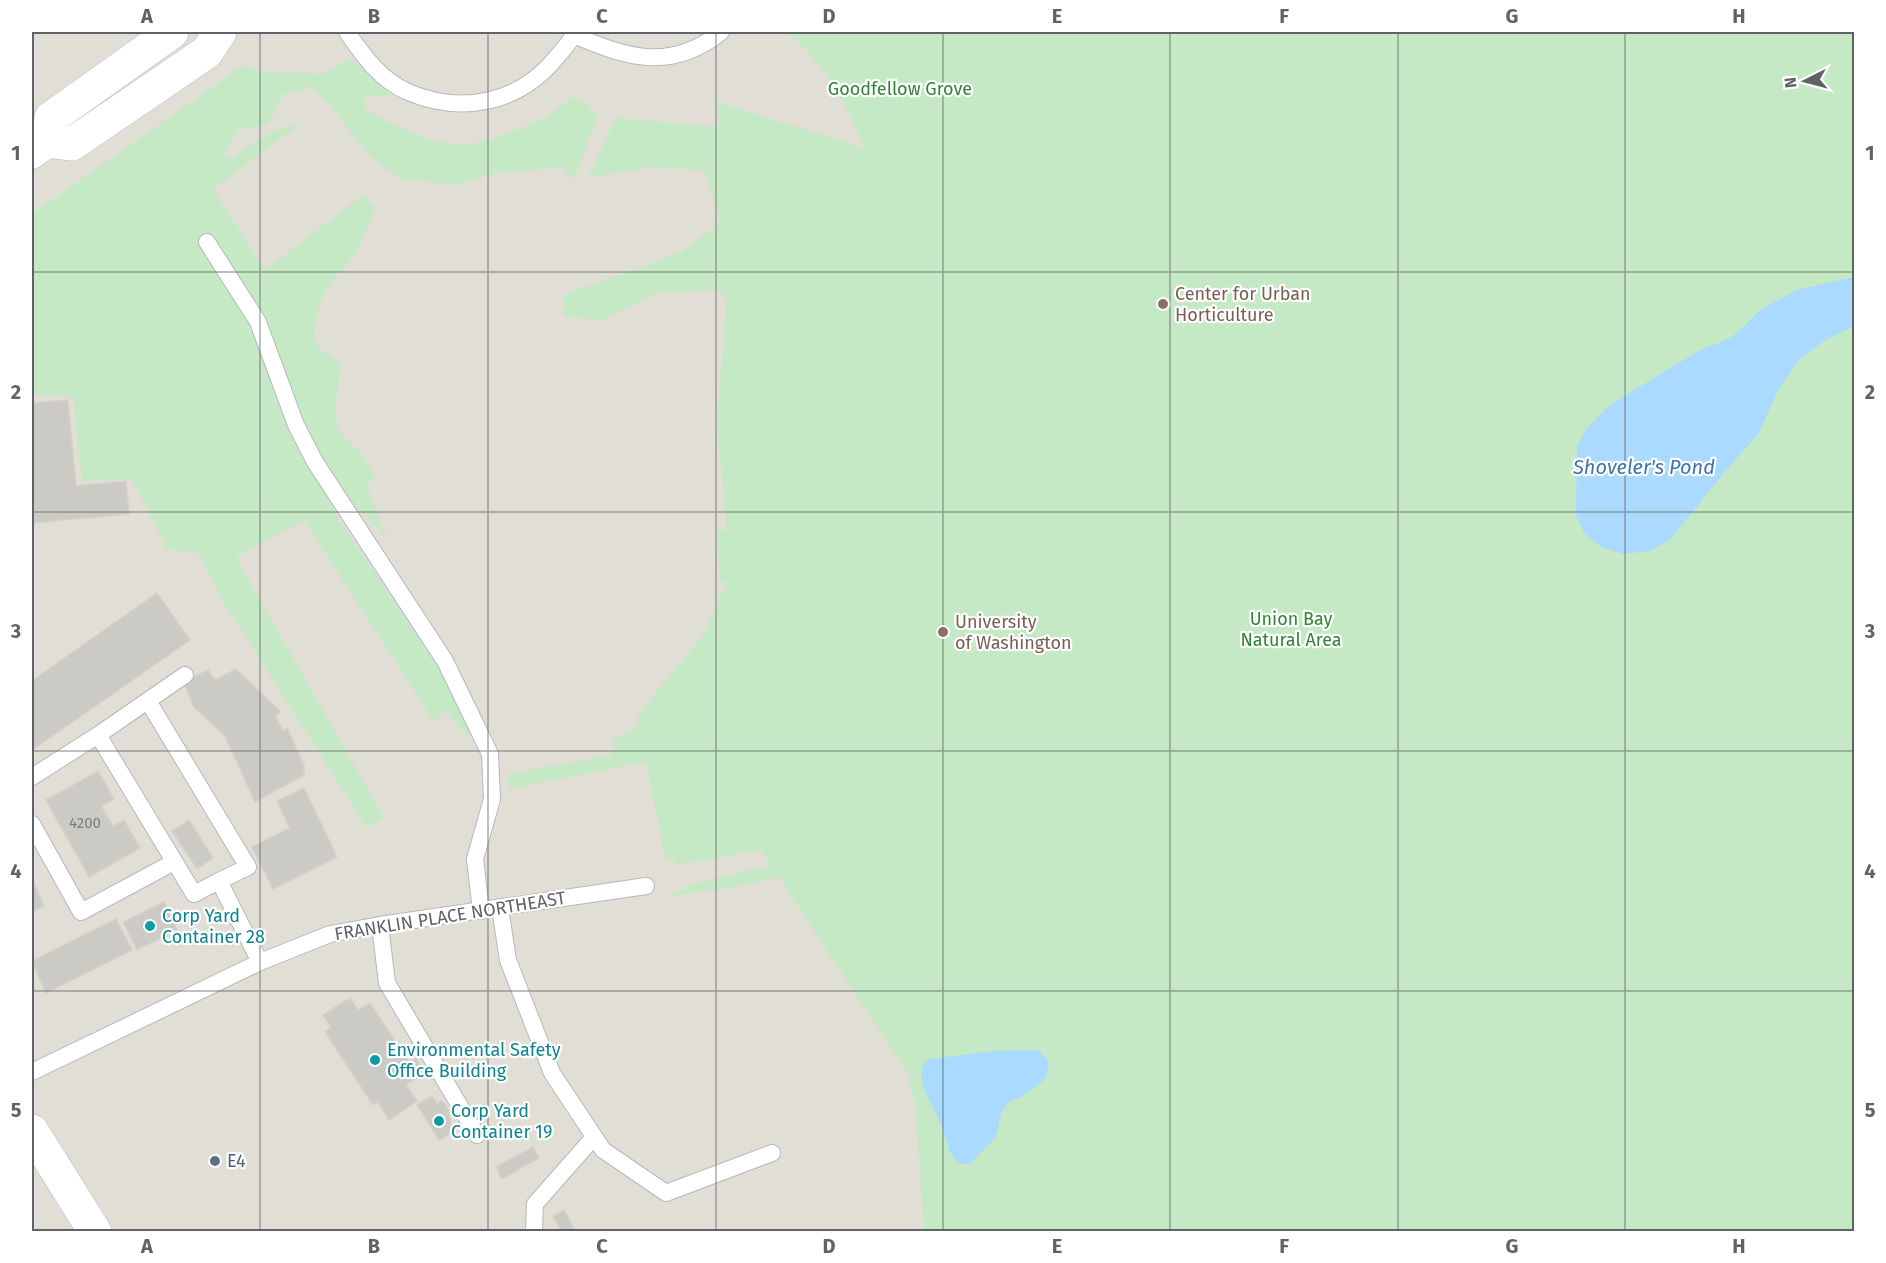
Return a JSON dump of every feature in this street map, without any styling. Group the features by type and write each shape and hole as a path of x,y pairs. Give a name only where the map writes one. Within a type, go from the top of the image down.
{"street":[{"path":"172,32 51,118 39,146 72,144 207,52 220,32"},
{"path":"32,1131 95,1232"}],"lane":[{"path":"347,32 365,58 384,77 406,91 432,100 457,104 484,102 509,94 532,82 552,63 574,33 628,55 648,58 669,57 689,51 708,42 720,32"},
{"path":"207,242 258,322 296,425 315,462 445,661 490,754 492,799 475,859 481,911"},
{"path":"32,777 185,675"},
{"path":"98,735 194,894 248,867 148,701"},
{"path":"32,824 81,912 174,862"},
{"path":"219,881 260,962"},
{"name":"FRANKLIN PLACE NORTHEAST","path":"32,1072 260,962 330,934 646,885"},
{"path":"500,908 508,960 552,1073 603,1150 666,1193 772,1153"},
{"path":"380,925 387,983 477,1135"},
{"path":"534,1232 535,1204 594,1137"}],"shaded area":[{"name":"University of Washington","path":"32,32 1854,32 1854,1231 32,1231"}],"green space":[{"name":"Union Bay Natural Area","path":"787,32 1854,32 1854,1231 924,1231 915,1100 909,1088 910,1077 779,877 753,884 667,897 693,884 771,865 760,849 715,859 675,864 674,859 666,860 646,762 510,789 507,774 612,755 614,739 639,725 637,716 704,634 727,582 720,582 717,531 727,530 717,422 727,298 714,290 658,293 602,320 562,316 564,295 680,253 721,222 704,170 651,167 588,178 616,118 719,127 717,102 865,148 851,116 823,70"},
{"path":"350,57 392,97 365,96 365,109 400,128 438,141 464,145 494,138 544,118 572,97 582,99 598,115 574,180 562,167 494,174 455,185 401,179 369,156 330,105 310,87 283,94 268,125 238,130 223,157 233,158 251,144 280,128 301,123 213,189 265,270 364,194 376,208 356,253 323,293 313,332 318,347 340,362 335,413 340,433 360,452 376,476 366,484 386,537 351,502 335,514 430,653 468,716 469,739 445,710 435,723 304,520 236,557 384,818 367,828 225,604 198,553 167,549 132,479 82,481 73,397 32,395 32,214 244,65 261,72 324,74"}],"water":[{"name":"Shoveler's Pond","path":"1854,277 1854,326 1827,339 1799,360 1779,388 1759,433 1670,540 1649,551 1624,554 1601,547 1584,533 1576,516 1577,447 1586,429 1610,405 1700,350 1731,338 1763,308 1797,290"},
{"path":"992,1051 1039,1051 1049,1062 1046,1078 1023,1096 1009,1102 1001,1113 996,1137 970,1164 959,1164 950,1152 941,1124 923,1087 921,1073 924,1063 930,1059"}],"building":[{"path":"68,400 76,486 126,481 129,514 32,523 32,403"},
{"path":"157,593 190,640 32,750 32,681"},
{"path":"236,669 281,712 275,715 283,731 287,728 304,765 304,775 255,802 225,736 194,707 183,681 208,670 215,680"},
{"path":"98,771 114,799 101,806 113,826 124,820 140,848 89,877 46,800"},
{"path":"304,788 337,857 273,889 252,847 290,828 277,801"},
{"path":"189,820 213,858 197,869 172,831"},
{"path":"32,880 44,906 32,912"},
{"name":"Corp Yard Container 28","path":"164,902 177,930 137,950 123,922"},
{"path":"116,919 132,950 46,993 32,961"},
{"name":"Environmental Safety Office Building","path":"350,998 358,1010 370,1003 409,1062 416,1058 421,1066 414,1071 418,1077 406,1085 417,1101 389,1120 378,1102 373,1105 325,1032 331,1027 323,1015"},
{"name":"Corp Yard Container 19","path":"432,1096 437,1104 442,1101 449,1110 452,1132 439,1140 417,1105"},
{"path":"533,1147 539,1158 502,1179 496,1167"},
{"path":"564,1210 576,1232 562,1232 553,1216"}],"place":[{"name":"Center for Urban Horticulture","path":"1163,304"},
{"name":"University of Washington","path":"943,632"},
{"name":"Corp Yard Container 28","path":"150,926"},
{"name":"Environmental Safety Office Building","path":"375,1060"},
{"name":"Corp Yard Container 19","path":"439,1121"},
{"name":"E4","path":"215,1161"}],"park label":[{"name":"Goodfellow Grove","path":"900,89"}]}
